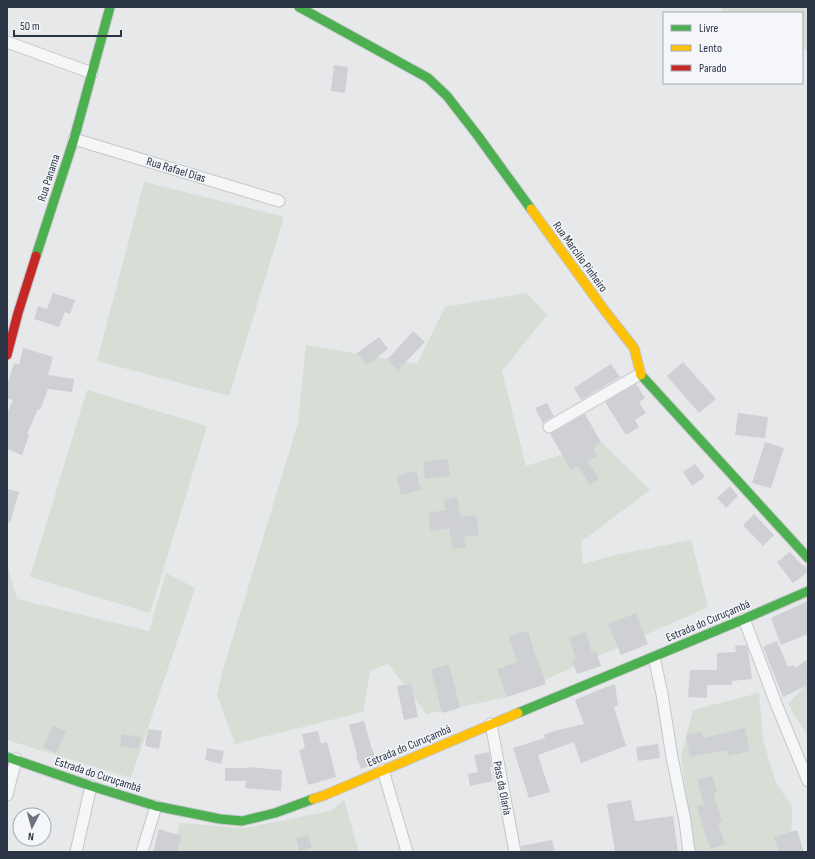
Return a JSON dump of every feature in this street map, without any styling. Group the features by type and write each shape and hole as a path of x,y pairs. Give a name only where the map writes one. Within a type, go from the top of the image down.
{"street":[{"name":"Rua Panama","path":"7,355 18,313 74,139 110,7"},
{"name":"Rua Marcilio Pinheiro","path":"299,7 428,78 447,96 478,136 605,311 634,348 640,374"},
{"path":"7,42 92,73"},
{"name":"Rua Rafael Dias","path":"74,139 279,201"},
{"path":"549,427 640,374 808,558"},
{"name":"Estrada do Curuçambá","path":"11,758 91,786 156,806 220,819 242,820 275,813 325,795 490,724 654,657 808,591"},
{"path":"744,619 808,782"},
{"path":"654,657 690,852"},
{"name":"Pass da Olaria","path":"490,724 515,852"},
{"path":"7,795 11,758"},
{"path":"383,770 408,852"},
{"path":"76,852 91,786"},
{"path":"142,852 156,806"}],"shaded area":[{"path":"721,7 808,7 808,50 803,48 803,12 723,12"},
{"path":"144,182 284,217 229,396 97,361"},
{"path":"527,293 547,315 502,371 526,466 601,442 650,490 581,542 583,564 615,555 691,540 708,607 507,697 427,714 388,664 370,671 363,712 235,744 217,695 222,673 298,423 306,345 417,364 445,307"},
{"path":"87,390 207,426 150,613 30,577"},
{"path":"7,565 17,599 149,631 166,573 195,588 131,778 7,740"},
{"path":"808,683 808,737 788,704"},
{"path":"759,693 763,740 776,783 792,806 791,852 694,852 681,757 693,710"},
{"path":"344,800 359,852 172,852 180,823 243,828 331,811"}],"building":[{"path":"334,65 348,67 345,93 331,91"},
{"path":"53,293 75,300 70,314 65,312 59,327 34,319 38,306 47,309"},
{"path":"413,331 425,342 398,370 387,360"},
{"path":"379,337 388,349 367,365 357,353"},
{"path":"23,348 53,357 48,375 74,379 72,392 48,389 40,410 38,409 27,434 29,435 22,455 7,449 7,414 13,400 7,398 7,385 14,363 19,365"},
{"path":"683,362 716,399 699,413 667,376"},
{"path":"611,364 620,377 581,400 574,388"},
{"path":"636,384 645,398 639,402 646,413 635,420 639,427 626,435 605,402"},
{"path":"547,403 554,416 545,421 543,424 535,408"},
{"path":"738,413 768,417 765,438 735,435"},
{"path":"585,414 601,442 593,447 597,456 587,461 599,478 590,485 578,466 571,470 550,434"},
{"path":"765,442 784,448 771,488 752,483"},
{"path":"448,459 450,476 425,479 423,462"},
{"path":"695,464 705,477 692,486 683,472"},
{"path":"416,471 421,490 401,495 396,476"},
{"path":"730,486 738,496 726,508 717,498"},
{"path":"7,489 19,492 10,523 7,522"},
{"path":"457,497 461,517 476,515 479,535 464,537 466,547 453,549 449,528 431,531 428,513 446,510 444,500"},
{"path":"754,514 774,535 763,546 743,525"},
{"path":"790,552 808,570 808,572 793,583 777,562"},
{"path":"808,601 808,634 781,645 771,618"},
{"path":"636,613 648,644 621,655 608,624"},
{"path":"528,631 546,684 507,697 497,669 517,662 509,636"},
{"path":"586,632 592,653 596,652 601,666 577,674 572,660 576,659 569,638"},
{"path":"777,641 788,667 793,665 795,668 808,659 808,685 783,697 763,647"},
{"path":"746,645 748,649 752,679 732,681 732,685 707,685 707,698 688,697 690,670 717,670 717,653 736,652 735,646"},
{"path":"449,664 460,708 442,713 431,669"},
{"path":"411,684 418,717 404,720 397,686"},
{"path":"615,684 618,705 614,707 626,746 581,763 574,742 538,755 550,792 529,798 513,748 545,738 544,735 554,731 584,724 575,700"},
{"path":"364,721 377,762 361,769 356,756 349,725"},
{"path":"53,726 66,731 56,753 43,747"},
{"path":"745,728 750,751 728,756 727,750 690,757 686,735 702,732 703,738"},
{"path":"148,729 162,731 159,749 145,746"},
{"path":"318,731 321,744 327,742 336,777 308,785 299,750 305,748 302,734"},
{"path":"122,734 141,737 139,749 120,746"},
{"path":"658,744 660,758 638,761 636,747"},
{"path":"207,748 224,751 221,764 205,760"},
{"path":"489,752 493,781 470,786 468,774 478,772 474,755"},
{"path":"247,767 282,770 281,791 245,788 246,781 225,781 225,768"},
{"path":"713,776 717,792 713,793 722,822 718,823 725,844 710,849 697,807 704,805 697,780"},
{"path":"631,800 635,821 673,816 678,852 615,852 607,804"},
{"path":"159,829 182,836 177,852 153,852"},
{"path":"797,830 804,852 779,852 774,837"},
{"path":"308,835 312,848 299,851 296,838"},
{"path":"552,840 555,852 522,852 521,846"}],"traffic: fast":[{"path":"36,256 74,139 110,7"},
{"path":"299,7 428,78 447,96 531,209"},
{"path":"641,375 808,558"},
{"path":"518,713 808,591"},
{"path":"7,757 91,786 156,806 220,819 242,821 275,813 313,799"}],"traffic: slow":[{"path":"531,209 605,311 634,348 641,375"},
{"path":"313,799 518,713"}],"traffic: jam":[{"path":"7,355 18,313 36,256"}]}
